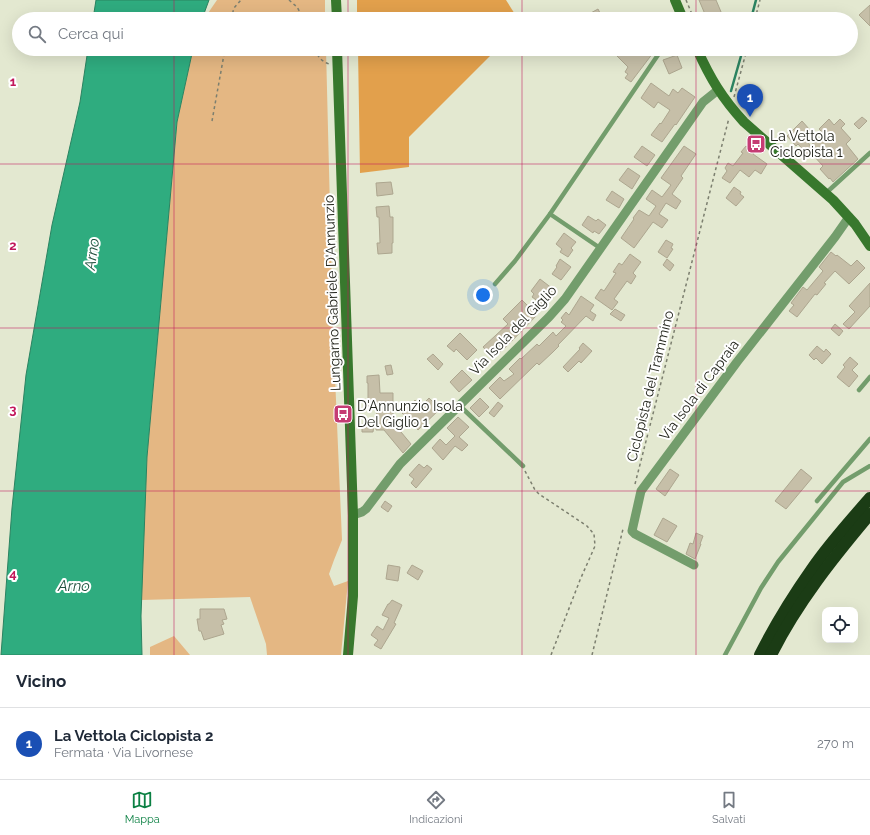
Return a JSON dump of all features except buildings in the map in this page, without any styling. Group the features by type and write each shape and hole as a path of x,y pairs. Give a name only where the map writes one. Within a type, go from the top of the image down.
{"highway":[{"path":"771,655 794,614 865,515 870,498"},
{"path":"760,655 771,633 812,568 827,549 865,515"}],"main road":[{"path":"336,0 337,12"},
{"path":"675,0 680,12"},
{"name":"Lungarno Gabriele D'Annunzio","path":"338,56 353,516 353,596 348,655"},
{"path":"700,56 718,90 732,109 744,122 826,192 849,217 870,246"}],"street":[{"name":"Via Isola del Giglio","path":"353,516 366,509 400,464 460,406 565,299 703,102 718,90"},
{"name":"Via Isola di Capraia","path":"694,565 632,531 642,491 737,362 836,237 849,217"}],"lane":[{"path":"495,284 515,261 550,214 657,56"},
{"path":"826,192 870,153"},
{"path":"550,214 600,248"},
{"path":"858,390 870,377"},
{"path":"460,406 522,466"},
{"path":"817,501 870,439"},
{"path":"725,655 761,588 778,562 843,482 870,466"}],"path":[{"path":"233,12 234,8 241,0"},
{"path":"289,0 300,12"},
{"path":"686,0 691,12"},
{"path":"757,12 760,0"},
{"path":"212,121 223,56"},
{"path":"318,56 321,60 338,66"},
{"path":"734,98 745,56"},
{"name":"Ciclopista del Trammino","path":"635,484 728,122"},
{"path":"522,466 535,490 539,494 587,526 594,534 595,546 551,655"},
{"path":"592,655 624,528"}],"shaded area":[{"path":"217,0 325,0 325,12 209,12"},
{"path":"357,0 506,0 514,12 357,12"},
{"path":"191,56 326,56 333,330 342,540 329,574 334,586 348,581 341,655 267,655 266,644 250,597 141,600 147,457 177,122"},
{"path":"358,56 490,56 409,137 409,167 360,173"},
{"path":"174,636 190,655 150,655 150,647"}],"water":[{"path":"96,0 209,0 205,12 94,12"},
{"name":"Arno","path":"87,56 191,56 177,122 147,457 141,616 142,655 1,655 12,508 26,375 52,225 80,102"}],"waterway":[{"path":"753,12 756,0"},
{"path":"731,91 741,56"}],"place":[{"name":"La Vettola Ciclopista 2","path":"750,117"},
{"name":"La Vettola Ciclopista 1","path":"756,144"},
{"name":"D'Annunzio Isola Del Giglio 1","path":"343,414"}]}
